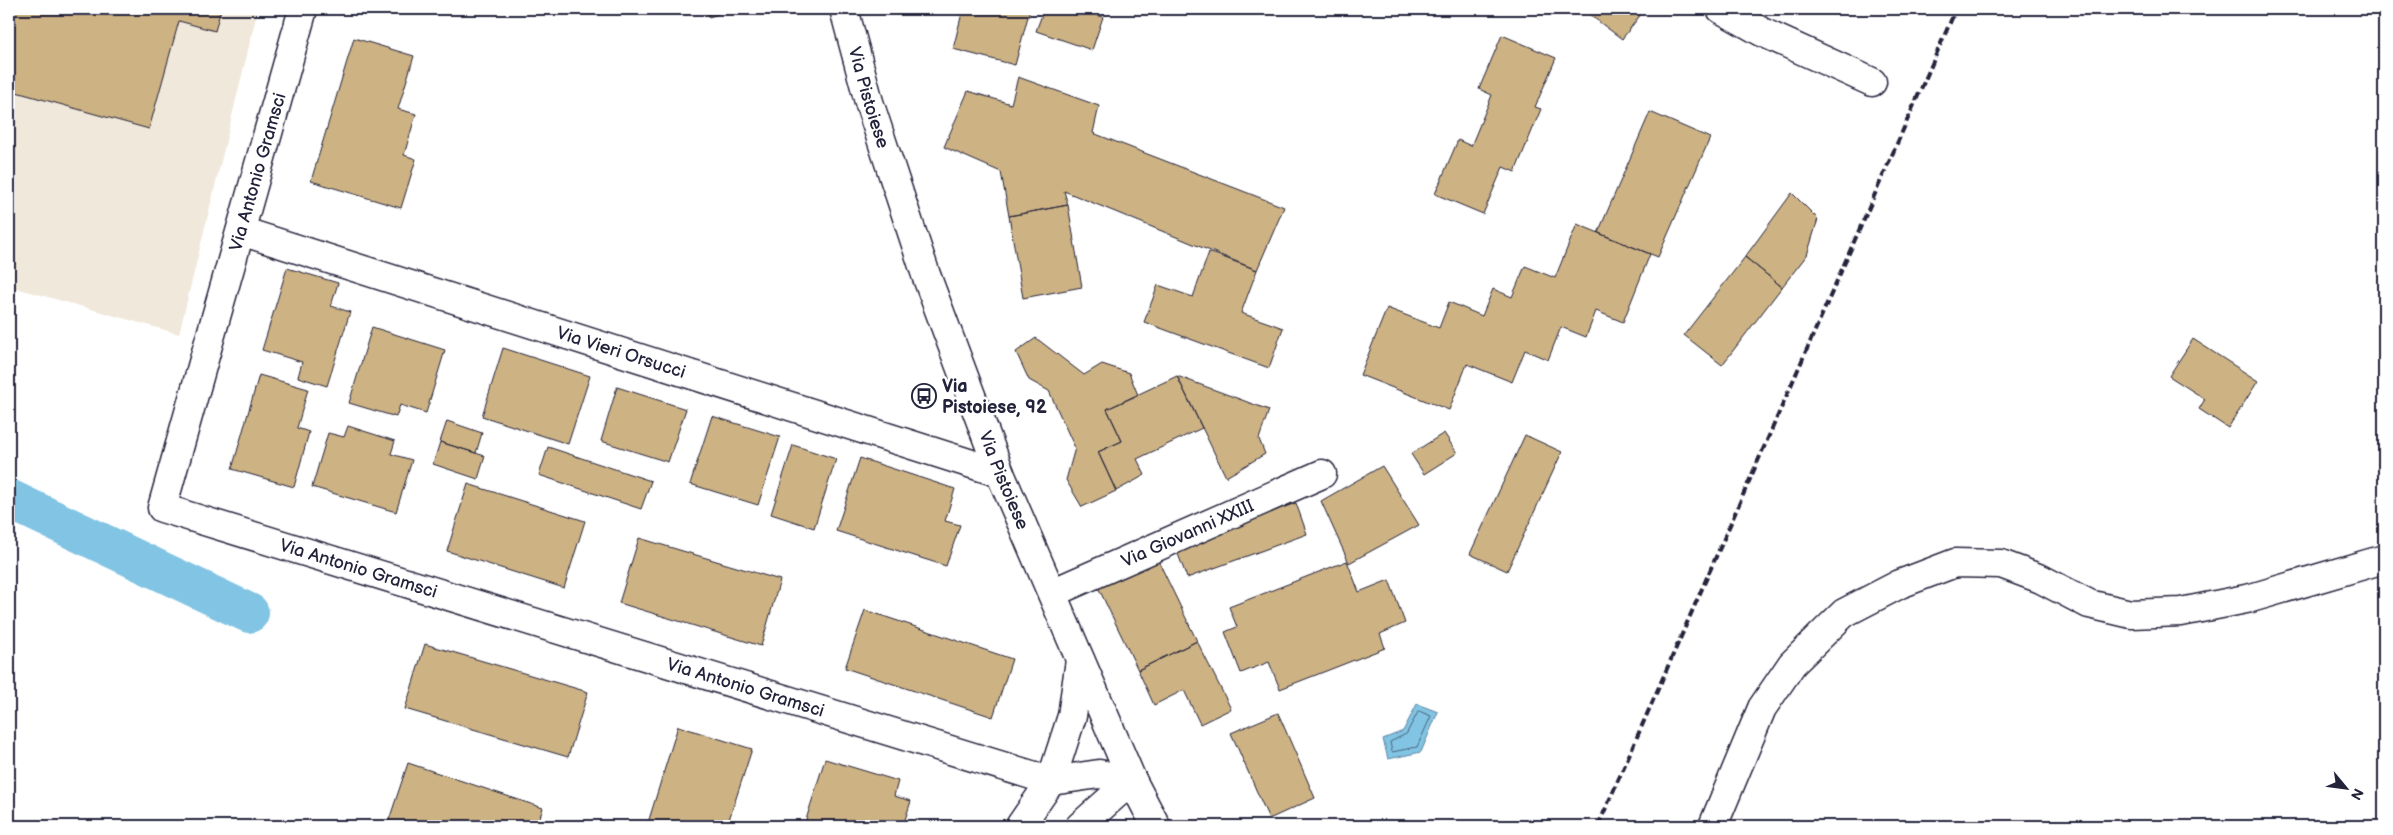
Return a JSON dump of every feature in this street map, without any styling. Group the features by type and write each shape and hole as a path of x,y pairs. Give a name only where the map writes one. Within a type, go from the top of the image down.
{"street":[{"name":"Via Antonio Gramsci","path":"303,9 162,508 1051,781"},
{"name":"Via Pistoiese","path":"844,9 869,102 926,275 1000,473 1132,780 1156,826"},
{"path":"1721,9 1762,32 1872,82"},
{"name":"Via Vieri Orsucci","path":"241,231 1000,473"},
{"name":"Via Giovanni XXIII","path":"1052,593 1322,474"},
{"path":"1714,826 1762,708 1792,664 1844,613 1900,584 1956,563 2001,564 2042,579 2089,604 2131,614 2173,612 2251,598 2384,559"},
{"path":"1020,826 1051,781 1072,716 1080,660"},
{"path":"1051,781 1099,774 1132,780"},
{"path":"1080,826 1132,780"}],"shaded area":[{"path":"9,9 258,9 179,334 9,286"}],"water":[{"path":"1417,704 1438,712 1421,752 1388,759 1383,739 1403,731"}],"building":[{"path":"9,9 221,9 215,31 179,21 149,129 9,90"},
{"path":"706,9 733,9 709,17"},
{"path":"963,9 1030,9 1015,65 953,49"},
{"path":"1044,9 1077,9 1103,17 1092,50 1036,31"},
{"path":"1582,9 1645,9 1622,39"},
{"path":"1502,35 1556,58 1535,107 1541,109 1515,172 1503,167 1483,214 1435,194 1458,140 1471,146 1492,95 1479,89"},
{"path":"354,38 414,56 398,109 416,114 404,155 416,159 401,208 311,181"},
{"path":"1018,77 1099,106 1093,133 1284,207 1257,270 1064,191 1068,205 1009,216 1001,172 944,147 968,91 1011,104"},
{"path":"1650,112 1710,138 1658,257 1598,233"},
{"path":"1792,193 1818,219 1807,255 1782,287 1745,257"},
{"path":"1068,205 1082,287 1023,298 1009,216"},
{"path":"1577,224 1650,254 1623,322 1596,311 1586,337 1561,327 1548,360 1525,350 1512,382 1467,364 1449,410 1360,375 1387,308 1439,328 1449,302 1482,316 1493,289 1512,297 1525,266 1555,278"},
{"path":"1209,252 1257,270 1241,313 1283,328 1269,368 1144,322 1158,285 1193,297"},
{"path":"1745,257 1782,287 1722,365 1684,335"},
{"path":"287,268 338,283 331,306 350,312 327,386 298,377 302,362 262,350"},
{"path":"372,327 445,350 426,413 400,405 396,417 349,403"},
{"path":"1036,338 1084,375 1102,364 1129,373 1138,395 1107,409 1122,441 1098,452 1116,491 1082,507 1066,480 1075,448 1049,391 1029,380 1016,352"},
{"path":"2193,339 2258,381 2228,428 2199,409 2205,399 2169,376"},
{"path":"503,348 590,376 568,444 482,416"},
{"path":"259,375 308,389 297,428 309,432 294,487 232,469"},
{"path":"1177,376 1202,428 1137,459 1145,475 1116,491 1098,452 1122,441 1107,409"},
{"path":"1177,376 1269,410 1259,439 1265,454 1226,477"},
{"path":"617,387 686,409 668,462 601,441"},
{"path":"712,416 780,437 758,505 690,484"},
{"path":"447,421 482,433 476,453 440,442"},
{"path":"348,426 395,441 391,454 412,460 396,512 312,487 328,433 344,437"},
{"path":"1444,433 1457,453 1424,474 1411,454"},
{"path":"1525,435 1562,452 1507,571 1470,554"},
{"path":"440,442 485,456 478,479 433,464"},
{"path":"793,445 836,459 814,528 771,514"},
{"path":"548,447 651,481 641,509 539,475"},
{"path":"860,458 955,489 945,521 960,525 946,566 836,531"},
{"path":"1382,466 1419,525 1349,563 1321,501"},
{"path":"468,484 585,521 564,588 447,551"},
{"path":"1296,503 1307,534 1187,578 1175,546"},
{"path":"639,538 780,580 761,646 619,603"},
{"path":"1156,556 1197,641 1138,670 1097,585"},
{"path":"1347,561 1359,592 1389,580 1405,623 1380,634 1385,648 1280,689 1269,662 1241,673 1225,632 1237,627 1229,607"},
{"path":"865,610 1012,659 993,717 845,668"},
{"path":"1197,641 1231,709 1200,724 1184,690 1154,705 1138,670"},
{"path":"425,644 588,692 568,757 405,709"},
{"path":"1278,713 1315,798 1269,819 1231,733"},
{"path":"678,726 752,749 727,826 647,826"},
{"path":"825,759 898,781 894,796 911,801 903,826 804,826"},
{"path":"408,763 543,808 537,826 387,826"}],"waterway":[{"path":"9,499 249,613"}],"railway":[{"path":"1598,826 1956,9"}],"place":[{"name":"Via Pistoiese, 92","path":"924,396"}]}
